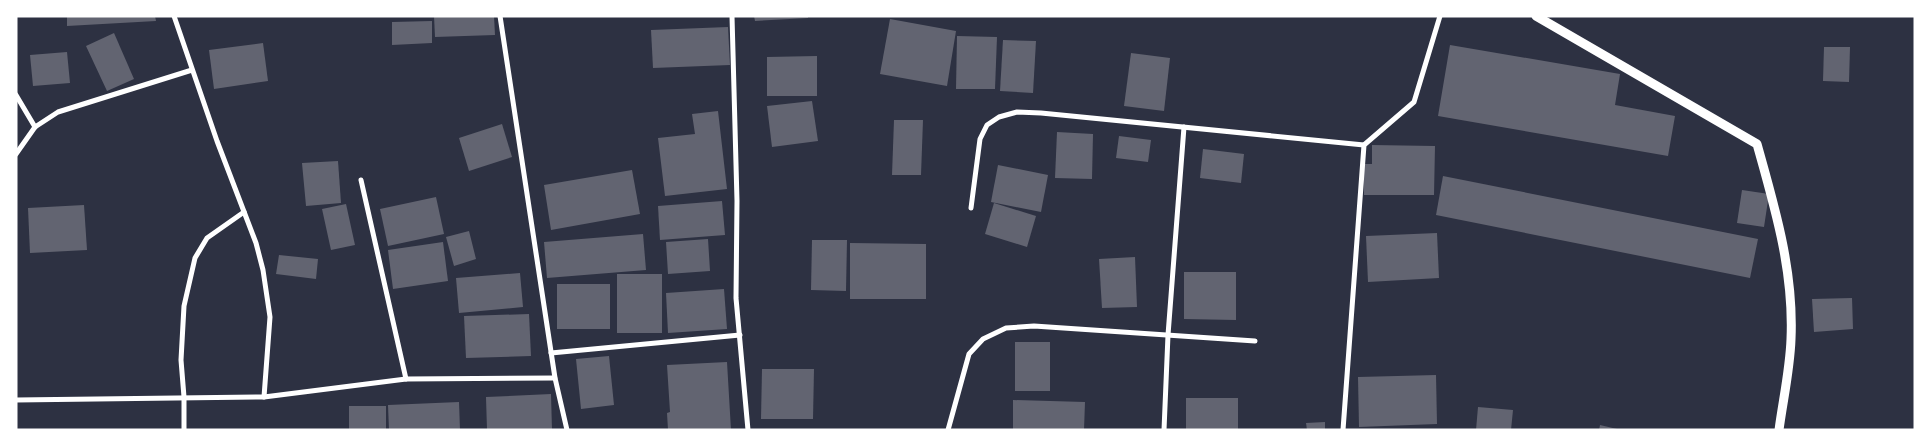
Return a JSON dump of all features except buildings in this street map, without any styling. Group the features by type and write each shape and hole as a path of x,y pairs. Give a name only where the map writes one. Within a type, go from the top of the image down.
{"street":[{"path":"174,16 256,243 263,270 270,317 264,397"},
{"path":"500,16 551,353 566,430"},
{"path":"732,16 737,202 736,298 748,430"},
{"path":"1343,430 1364,145 1414,102 1440,16"},
{"path":"1536,16 1757,144 1782,232 1789,282 1791,339 1779,430"},
{"path":"16,154 35,127 58,112 192,70"},
{"path":"16,95 35,127"},
{"path":"971,208 980,140 986,125 1000,117 1017,112 1364,145"},
{"path":"1164,430 1168,335 1184,128"},
{"path":"361,180 406,379"},
{"path":"184,430 181,360 184,306 195,258 207,238 244,212"},
{"path":"948,430 969,354 983,339 1006,328 1034,326 1255,341"},
{"path":"551,353 740,335"},
{"path":"16,400 264,397 406,379 555,378"}]}
